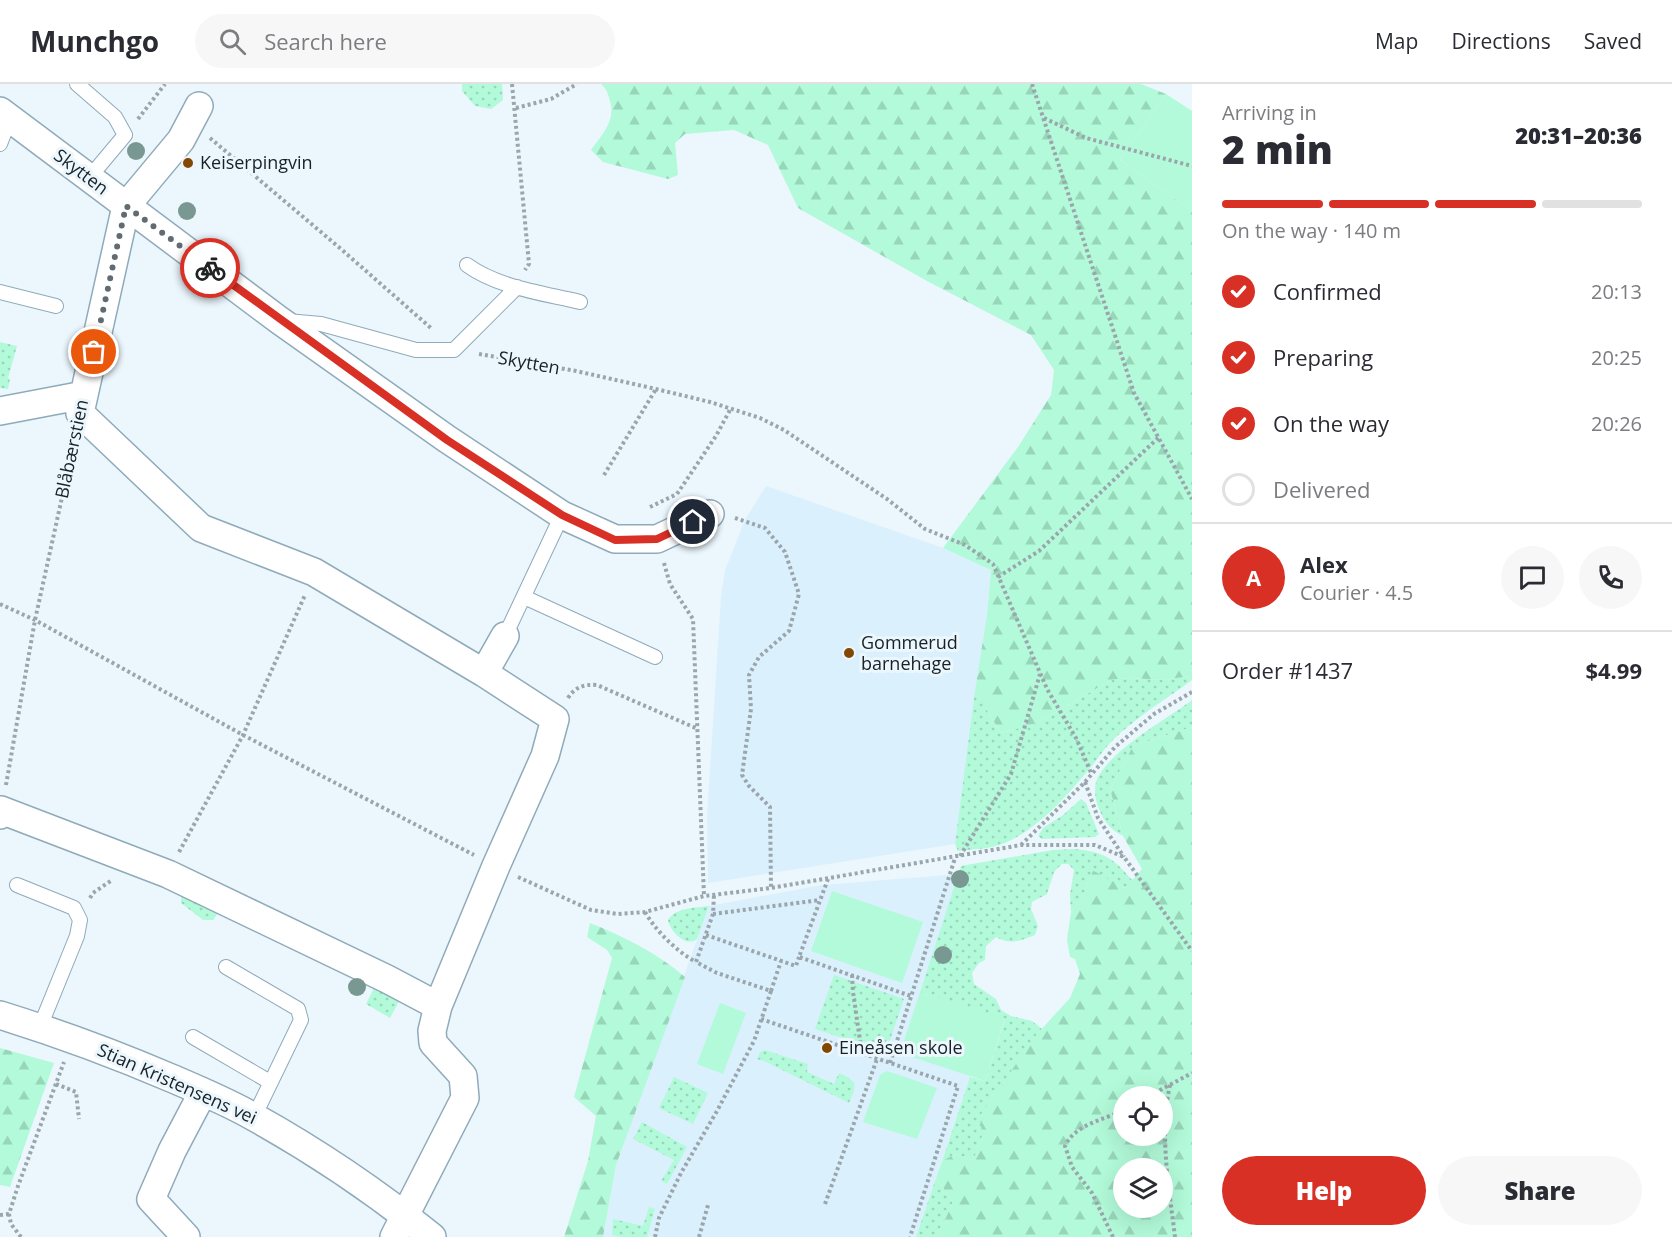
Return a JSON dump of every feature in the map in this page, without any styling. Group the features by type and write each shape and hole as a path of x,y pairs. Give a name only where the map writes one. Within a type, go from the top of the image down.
{"street":[{"name":"Blåbærstien","path":"82,404 126,206 181,140 195,114"},
{"name":"Skytten","path":"5,115 279,320 447,440 562,515 615,540 657,539 710,514"},
{"path":"0,411 82,404 201,528 315,572 484,673 555,719 545,756 438,1006 432,1031 433,1043 463,1076 465,1098 399,1226"},
{"path":"484,673 505,636"},
{"path":"1,813 168,874 438,1006"},
{"name":"Stian Kristensens vei","path":"0,1015 72,1038 203,1092 254,1117 353,1177 399,1226 432,1237"},
{"path":"186,1237 151,1199 172,1151 203,1092"}],"lane":[{"path":"77,84 115,117 125,135 88,178"},
{"path":"0,144 5,115"},
{"path":"467,265 477,272 517,287 580,302"},
{"path":"279,320 321,324 416,350 454,350 517,287"},
{"path":"0,292 56,306"},
{"path":"505,636 562,515"},
{"path":"524,597 655,657"},
{"path":"17,885 74,908 80,920 77,936 40,1028"},
{"path":"226,967 298,1009 301,1020 254,1117"},
{"path":"193,1037 270,1082"}],"path":[{"path":"125,135 165,84"},
{"path":"512,84 529,264 517,287"},
{"path":"516,108 551,99 577,84"},
{"path":"1032,84 1134,393 1192,499"},
{"path":"195,114 454,350"},
{"path":"1043,118 1086,138 1192,166"},
{"name":"Skytten","path":"454,350 576,371 731,408 760,418 784,430 886,499 925,529 965,545 993,564 1040,674 1076,738 1092,775"},
{"path":"604,475 656,389"},
{"name":"Blåbærstien","path":"1,813 35,620 82,404"},
{"path":"650,507 677,494 716,436 731,408"},
{"path":"998,577 1039,551 1158,437"},
{"path":"710,514 745,520 765,528 785,552 800,594 789,631 759,657 749,675 751,708 742,775 749,786 770,807 771,888"},
{"path":"657,539 670,584 693,619 704,896"},
{"path":"168,874 243,735 315,572"},
{"path":"0,604 35,620 243,735 496,866 591,910 618,914 645,912 704,896 828,879 1021,845 1095,845 1124,857"},
{"path":"890,1063 957,857 1011,774 1040,674"},
{"path":"555,719 571,693 579,686 587,684 597,685 698,729"},
{"path":"1021,845 1092,775 1115,747 1154,714 1192,692"},
{"path":"1085,782 1098,818 1192,951"},
{"path":"80,920 93,893 112,880 123,857"},
{"path":"706,935 796,966 828,879"},
{"path":"696,962 713,914 714,895"},
{"path":"713,914 820,900"},
{"path":"645,912 664,936 696,962 717,973 771,991"},
{"path":"799,957 912,996"},
{"path":"655,1237 663,1210 681,1173 754,1041 781,961"},
{"path":"852,975 862,1053"},
{"path":"761,1019 958,1086 910,1237"},
{"path":"21,1237 11,1224 9,1214 72,1038"},
{"path":"825,1204 877,1059"},
{"path":"1174,1237 1166,1156 1165,1117 1170,1085 1192,1073"},
{"path":"56,1084 76,1092 79,1119"},
{"path":"1113,1115 1081,1128 1070,1136 1065,1146 1072,1167 1092,1193 1113,1237"},
{"path":"699,1237 708,1205"},
{"path":"0,1215 9,1214"}],"shaded area":[{"name":"Gommerud barnehage","path":"766,486 943,548 991,570 987,615 955,844 708,883 707,817 721,597 725,570 745,520"},
{"name":"Eineåsen skole","path":"960,874 920,991 1005,1019 970,1077 916,1237 603,1237 616,1165 709,906 822,885"}],"green space":[{"path":"462,84 502,84 503,100 491,109 475,106 462,91"},
{"path":"601,84 1141,84 1166,94 1120,160 1192,211 1192,676 1162,680 1132,678 1111,680 1037,723 1001,733 975,691 987,615 991,570 943,548 1018,447 1051,395 1054,370 1031,335 927,281 798,208 768,145 734,130 685,134 675,143 678,175 668,179 603,162 591,150 607,127 611,115 609,96"},
{"path":"1166,94 1192,111 1192,211 1120,160"},
{"path":"0,342 17,346 8,378 10,379 8,389 0,388"},
{"path":"1192,676 1192,680 1121,732 1060,802 1040,821 1002,844 958,851 955,844 975,691 1001,733 1037,723 1111,680 1132,678 1162,680"},
{"path":"1192,700 1192,727 1133,746 1110,789 1123,836 1108,825 1096,802 1095,785 1098,777 1116,755 1128,745"},
{"path":"1192,727 1192,1237 937,1237 953,1202 936,1178 942,1161 955,1154 972,1160 982,1139 979,1117 1037,1034 1070,998 1080,974 1075,959 1070,957 1067,940 1071,912 1084,895 1092,870 1125,888 1142,869 1123,836 1110,789 1133,746"},
{"path":"1081,799 1086,803 1099,834 1095,837 1042,839 1038,836 1043,828"},
{"path":"1074,849 1101,854 1120,867 1133,881 1125,888 1092,871 1084,895 1071,912 1070,895 1074,870 1068,864 1062,864 1054,872 1047,894 1032,902 1031,909 1038,926 1035,935 1015,941 1006,941 996,937 986,946 985,960 979,963 972,973 974,984 996,999 1001,1010 1011,1016 1032,1021 1042,1029 1037,1034 983,1131 980,1148 972,1160 955,1154 942,1161 970,1077 985,1081 1005,1020 920,992 961,866 1053,850"},
{"path":"188,887 222,907 213,920 203,920 181,903 181,896"},
{"path":"832,891 923,922 902,983 811,951"},
{"path":"709,906 697,939 693,941 679,937 669,924 668,920 676,913 686,909"},
{"path":"590,923 640,946 685,977 616,1165 603,1237 564,1237 588,1161 596,1116 574,1097 612,958 607,950 587,937"},
{"path":"834,975 904,999 886,1052 815,1029"},
{"path":"376,984 402,996 390,1018 366,1004"},
{"path":"920,992 1005,1019 985,1081 900,1053"},
{"path":"720,1003 746,1013 723,1074 697,1064"},
{"path":"0,1048 54,1063 10,1187 0,1185"},
{"path":"765,1050 808,1064 807,1072 834,1084 839,1073 850,1079 853,1081 854,1088 849,1103 757,1059 760,1052"},
{"path":"887,1071 937,1088 917,1139 863,1122 880,1075"},
{"path":"674,1077 708,1093 693,1124 659,1108"},
{"path":"642,1122 687,1147 667,1184 661,1181 674,1160 633,1139"},
{"path":"936,1178 953,1202 937,1237 916,1237"},
{"path":"649,1207 655,1209 647,1237 612,1235 613,1219 643,1226"}],"way so far":[{"path":"94,352 126,206 210,268"}],"place":[{"name":"Keiserpingvin","path":"188,163"},
{"name":"Gommerud barnehage","path":"849,653"},
{"name":"Eineåsen skole","path":"827,1048"}],"route":[{"path":"210,268 447,440 562,515 615,540 657,539 693,522"}]}
